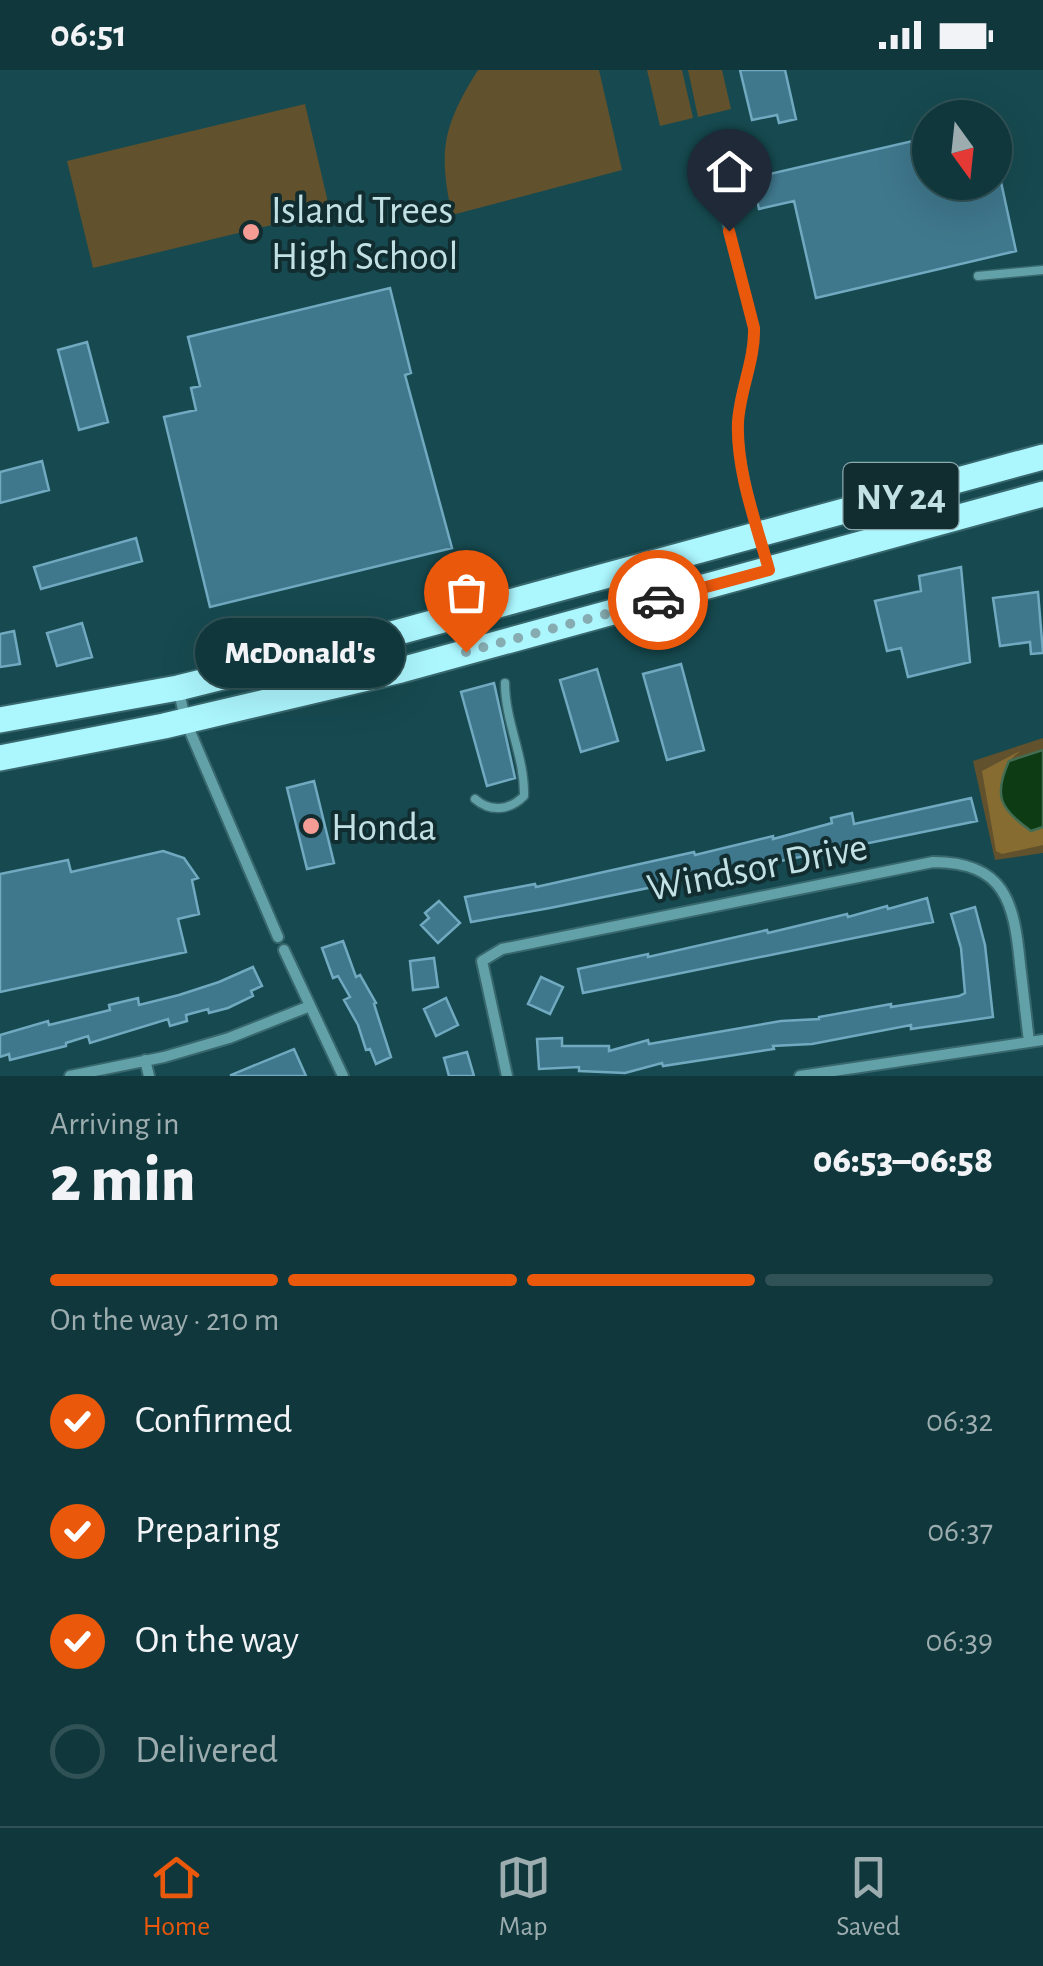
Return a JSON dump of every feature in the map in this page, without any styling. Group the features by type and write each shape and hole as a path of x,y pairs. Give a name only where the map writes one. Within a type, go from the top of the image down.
{"main road":[{"name":"NY 24","path":"0,720 178,688 354,645 1043,457"},
{"name":"NY 24","path":"0,758 186,722 404,670 1043,494"}],"street":[{"path":"178,688 186,722 278,937"},
{"name":"Windsor Drive","path":"507,1076 482,960 502,950 932,862 956,862 978,868 996,881 1008,898 1016,924 1029,1042"},
{"path":"284,950 343,1076"},
{"path":"70,1076 228,1038 310,1006"},
{"path":"800,1076 1043,1040"},
{"path":"145,1060 148,1076"}],"lane":[{"path":"723,209 754,328 755,342 739,406 738,428 746,484 769,570"},
{"path":"978,276 1043,270"},
{"path":"475,800 496,809 524,796 524,773 505,703 505,684"}],"shaded area":[{"path":"478,70 599,70 622,170 452,215 445,173 447,139 457,107"},
{"path":"647,70 682,70 693,118 660,126"},
{"path":"688,70 722,70 731,109 698,117"},
{"path":"305,104 330,211 93,268 67,161"},
{"path":"1043,738 1043,853 995,860 973,761"},
{"path":"1043,750 1043,827 1031,831 1006,808 1001,784 1009,761"},
{"path":"1020,751 1009,761 1031,831 1043,827 1043,845 1002,854 996,851 982,771"}],"building":[{"path":"740,70 785,70 796,119 779,123 777,115 752,120"},
{"path":"912,141 912,200 1005,200 1016,251 816,298 794,201 759,209 752,178"},
{"path":"390,288 411,373 405,375 452,548 210,607 164,417 196,410 191,388 200,386 188,337"},
{"path":"87,342 108,422 79,430 58,350"},
{"path":"42,461 49,490 0,503 0,472"},
{"path":"136,538 142,561 41,589 34,567"},
{"path":"961,567 970,662 908,677 901,648 887,651 875,601 921,591 919,576"},
{"path":"1038,592 1043,653 1031,654 1030,642 1000,646 993,598"},
{"path":"82,623 92,657 57,666 47,633"},
{"path":"14,631 20,664 0,667 0,634"},
{"path":"681,664 704,750 667,760 643,674"},
{"path":"597,669 618,741 581,752 560,680"},
{"path":"494,683 515,778 487,786 461,692"},
{"name":"Honda","path":"314,781 334,863 307,869 287,788"},
{"path":"971,798 977,821 550,908 471,922 465,897 535,884 536,887 773,839 832,823 831,818 852,813 854,824"},
{"path":"163,851 184,858 198,878 192,880 199,914 178,919 186,952 0,992 0,874 68,860 71,872"},
{"path":"927,898 933,922 583,993 578,969 887,906 888,909"},
{"path":"439,901 460,923 438,943 421,925 429,918 425,913"},
{"path":"975,907 985,945 993,1017 911,1029 911,1025 812,1044 773,1046 774,1049 663,1066 662,1063 625,1073 579,1071 579,1067 539,1069 537,1039 562,1038 562,1046 609,1046 609,1051 648,1040 649,1044 959,996 965,993 961,948 951,914"},
{"path":"343,941 356,977 360,975 376,1003 391,1057 376,1064 344,1000 350,997 338,976 333,978 322,948"},
{"path":"434,958 438,987 413,990 410,961"},
{"path":"253,967 262,986 251,991 253,996 228,1008 186,1015 187,1021 170,1026 168,1019 90,1043 88,1036 66,1046 10,1060 9,1054 0,1057 0,1035 48,1021 49,1025 110,1010 109,1005 138,998 139,1005 179,995"},
{"path":"541,977 563,987 550,1014 528,1004"},
{"path":"446,998 458,1025 436,1036 424,1009"},
{"path":"294,1049 306,1076 231,1076 231,1075"},
{"path":"467,1052 474,1076 449,1076 444,1058"}],"way so far":[{"path":"466,652 658,600"}],"place":[{"name":"Island Trees High School","path":"251,232"},
{"name":"McDonald's","path":"466,652"},
{"name":"Honda","path":"311,826"}],"route":[{"path":"658,600 769,570 746,484 738,428 739,406 755,342 729,231"}]}
